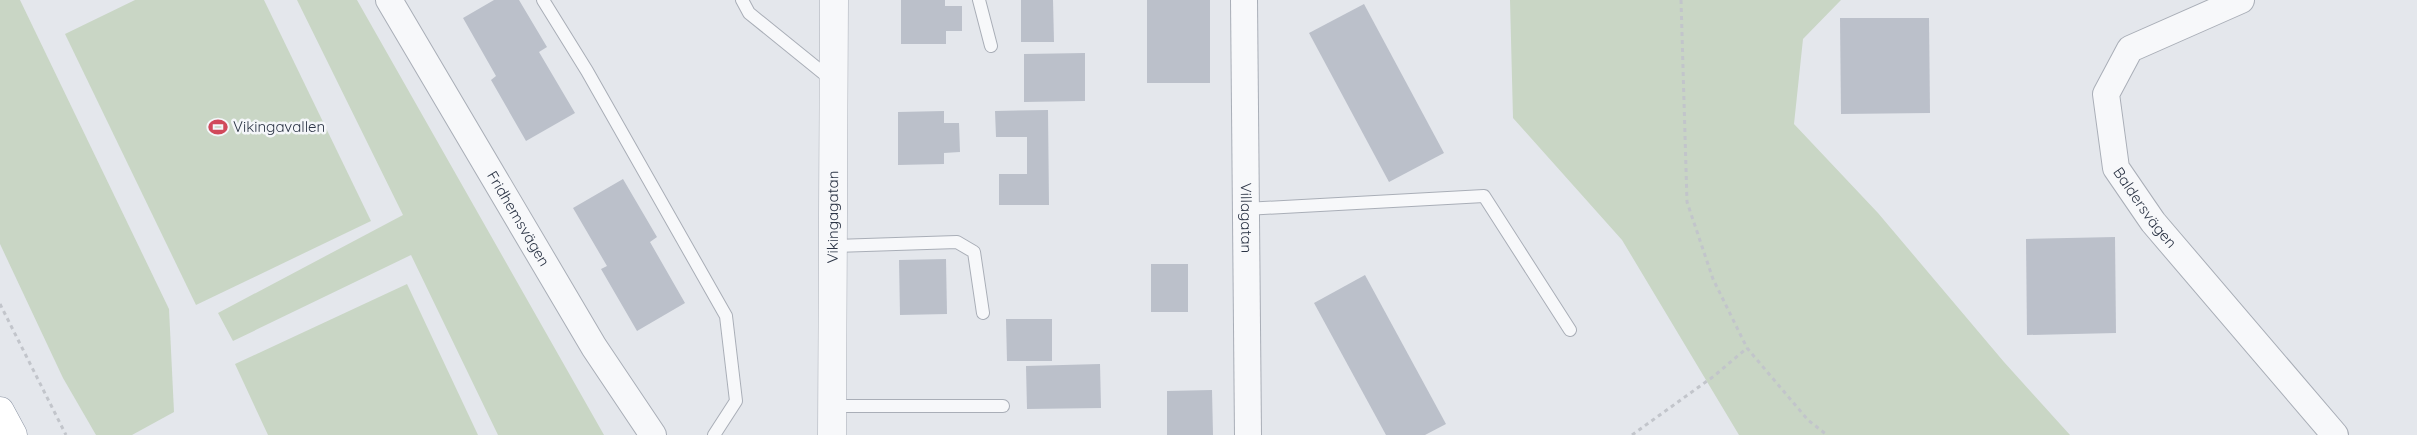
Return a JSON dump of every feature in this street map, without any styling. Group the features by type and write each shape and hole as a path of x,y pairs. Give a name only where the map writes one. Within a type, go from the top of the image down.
{"highway":[{"path":"0,411 13,435"}],"street":[{"name":"Fridhemsvägen","path":"389,0 594,347 652,435"},
{"name":"Vikingagatan","path":"832,435 835,246 834,0"},
{"name":"Villagatan","path":"1244,0 1248,435"},
{"name":"Baldersvägen","path":"2241,0 2130,49 2106,94 2116,168 2153,222 2336,435"}],"lane":[{"path":"543,0 587,71 726,316 736,401 714,435"},
{"path":"742,0 749,13 835,83"},
{"path":"979,0 991,46"},
{"path":"1246,209 1484,196 1570,330"},
{"path":"835,246 957,242 974,252 983,313"},
{"path":"833,406 1003,406"}],"path":[{"path":"1681,0 1687,202 1713,279 1747,348 1808,420 1827,435"},
{"path":"0,304 66,435"},
{"path":"1632,435 1714,376 1747,348"}],"green space":[{"path":"0,0 20,0 169,309 174,412 132,435 96,435 63,378 0,244"},
{"name":"Vikingavallen","path":"135,0 264,0 371,221 196,305 65,34"},
{"path":"297,0 357,0 604,435 498,435 411,255 233,341 218,313 403,215"},
{"path":"1510,0 1841,0 1803,39 1794,124 1878,213 2004,362 2070,435 1739,435 1622,240 1513,118"},
{"path":"407,284 478,435 268,435 235,364"}],"building":[{"path":"494,0 519,0 547,47 539,52 575,113 526,141 491,80 496,76 463,18"},
{"path":"901,0 945,0 945,6 962,6 962,31 946,31 946,44 901,44"},
{"path":"1021,0 1053,0 1054,42 1021,42"},
{"path":"1147,0 1210,0 1210,83 1147,83"},
{"path":"1364,4 1444,153 1389,182 1309,33"},
{"path":"1840,18 1929,18 1930,113 1841,114"},
{"path":"1085,53 1085,101 1024,102 1024,54"},
{"path":"1048,110 1049,205 999,205 999,174 1027,174 1027,137 996,137 995,111"},
{"path":"944,111 944,123 959,123 960,152 944,153 944,164 898,165 898,112"},
{"path":"623,179 657,237 650,242 685,303 637,331 601,269 607,266 573,208"},
{"path":"2115,237 2116,333 2027,335 2026,239"},
{"path":"946,259 947,314 900,315 899,260"},
{"path":"1151,264 1188,264 1188,312 1151,312"},
{"path":"1365,275 1446,424 1425,435 1386,435 1314,303"},
{"path":"1006,319 1052,319 1052,361 1007,361"},
{"path":"1100,364 1101,408 1027,409 1026,366"},
{"path":"1212,390 1213,435 1167,435 1167,391"}],"place":[{"name":"Vikingavallen","path":"218,127"}]}
